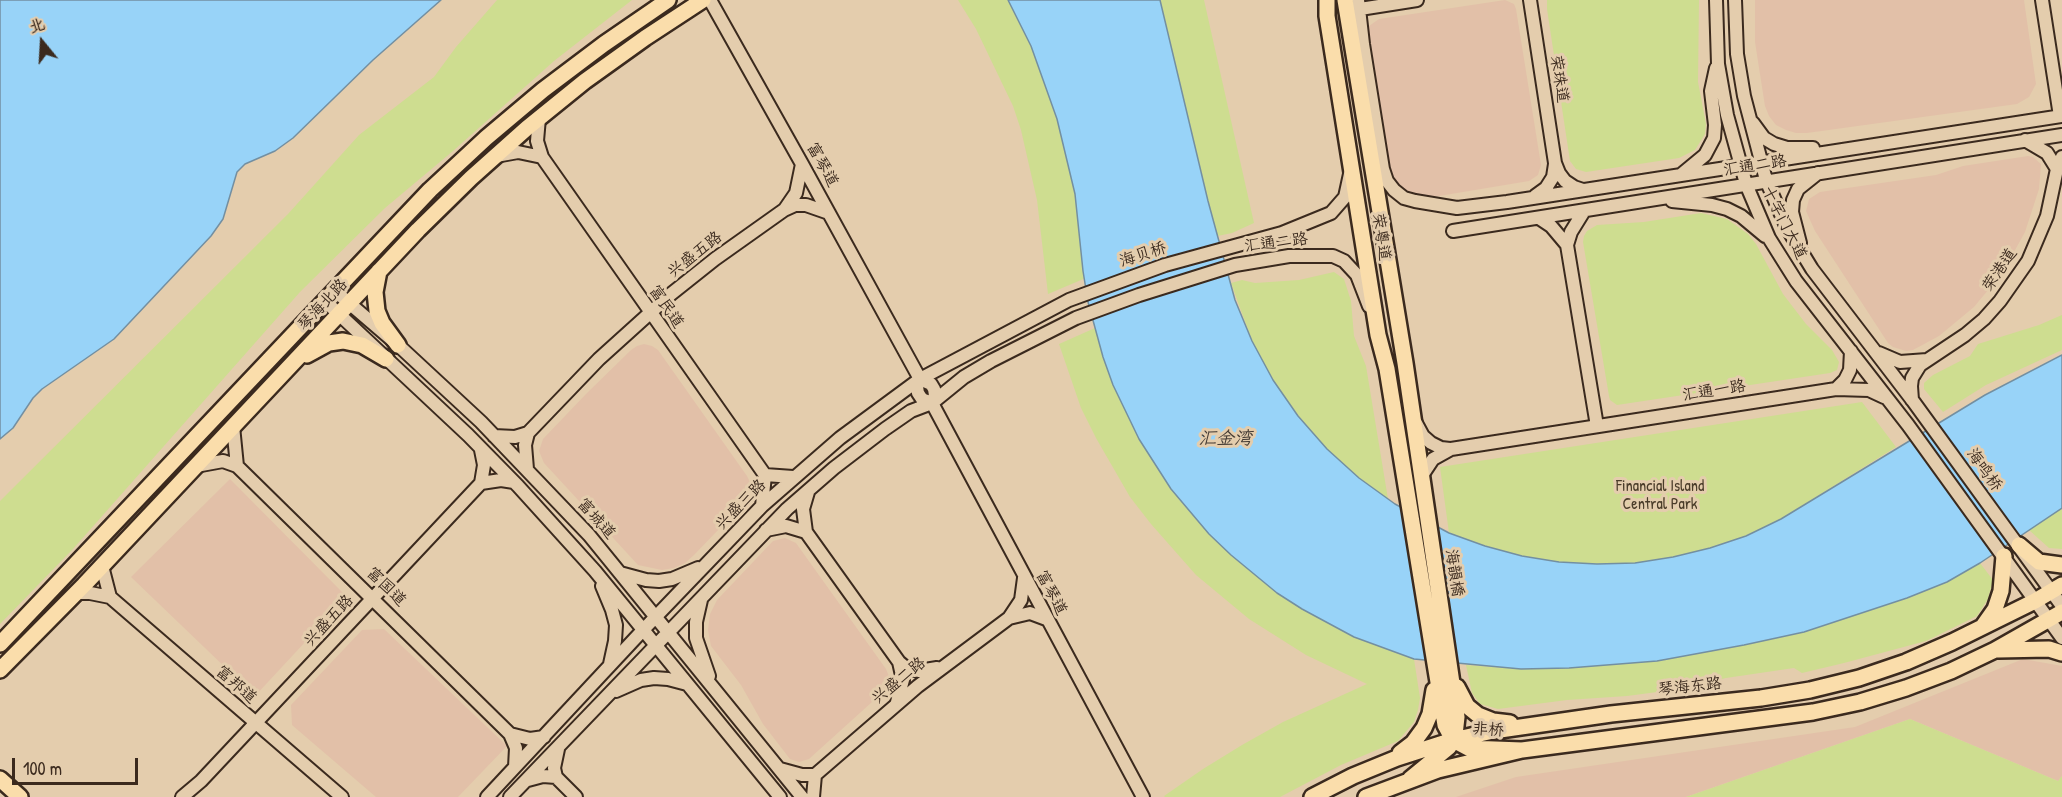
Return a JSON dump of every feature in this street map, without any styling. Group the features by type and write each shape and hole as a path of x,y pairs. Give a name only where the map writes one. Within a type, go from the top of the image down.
{"main road":[{"name":"琴海北路","path":"0,644 430,190 500,126 573,66 668,0"},
{"name":"琴海北路","path":"0,670 102,566 379,271 494,156 615,59 703,0"},
{"name":"荣粤道","path":"1326,0 1378,335 1405,479"},
{"name":"荣粤道","path":"1353,5 1421,477"},
{"path":"379,271 375,298 376,311 399,345"},
{"path":"291,364 323,346 340,341 362,345 386,358"},
{"name":"海韻橋","path":"1421,477 1452,676"},
{"name":"海韻橋","path":"1405,479 1436,678"},
{"path":"2019,545 2040,562 2062,565"},
{"path":"1983,626 1995,609 2001,591 2004,556"},
{"name":"琴海东路","path":"1312,797 1374,768 1453,740 1525,725 1761,698 1810,690 1859,678 1906,662 1952,642 2057,588"},
{"path":"1366,797 1410,779 1466,762 1522,750 1813,712 1860,702 1906,688 1952,670 1995,650 2055,616"},
{"path":"1995,650 2049,649 2062,653"},
{"path":"1452,676 1463,700 1478,715 1493,721 1525,725"},
{"name":"非桥","path":"1410,779 1443,753 1453,740 1457,721 1452,676"},
{"path":"1389,762 1413,743 1424,728 1430,714 1436,678"},
{"name":"非桥","path":"1436,678 1444,725 1453,740 1462,746 1473,748 1522,750"},
{"path":"1374,768 1386,769 1389,774 1388,786 1383,790"},
{"path":"0,779 20,797"}],"street":[{"name":"富琴道","path":"710,0 920,379 931,384 934,389 935,395 932,403 1140,795"},
{"path":"1353,5 1417,0"},
{"name":"荣珠道","path":"1530,0 1556,163"},
{"name":"十字门大道","path":"1716,0 1718,64 1727,115 1746,184 1770,241 1796,281 1908,425 2004,556"},
{"name":"十字门大道","path":"1735,0 1737,54 1749,117 1766,180 1782,217 1803,256 1923,414"},
{"path":"2042,0 2061,116"},
{"name":"荣粤道","path":"1353,5 1363,44 1383,169 1387,181 1404,198 1457,208"},
{"path":"1679,176 1701,160 1712,144 1715,125 1711,91 1718,64"},
{"name":"汇通二路","path":"1457,208 2061,116"},
{"path":"1749,117 1764,138 1778,146 1856,148"},
{"path":"494,156 518,152 542,157 537,141 539,118"},
{"name":"汇通二路","path":"1453,231 2062,135"},
{"path":"2025,140 2060,163"},
{"name":"富民道","path":"542,157 765,475"},
{"name":"汇通二路","path":"1230,246 1282,233 1331,213 1345,196 1351,163"},
{"path":"1556,163 1565,181 1584,190"},
{"path":"1521,200 1534,196 1546,188 1553,177 1556,163"},
{"name":"荣港道","path":"1927,360 1984,319 2015,282 2028,261 2047,216 2060,163"},
{"path":"784,210 796,193 802,164"},
{"path":"1803,256 1792,212 1793,200 1798,189 1819,172"},
{"path":"1656,199 1727,208 1748,220 1770,241"},
{"path":"784,210 806,205 829,213"},
{"name":"兴盛五路","path":"528,433 575,383 650,313 715,259 784,210"},
{"path":"1584,211 1571,232 1567,245 1597,426"},
{"path":"1539,218 1551,226 1567,245"},
{"name":"海贝桥","path":"1069,300 1154,269 1230,246"},
{"name":"汇通二路","path":"932,403 964,377 991,361 1076,318 1171,284 1235,265 1289,256 1333,256 1344,261 1357,275 1378,335"},
{"name":"富城道","path":"330,296 399,345 527,469 589,535 802,797"},
{"name":"兴盛三路","path":"487,797 656,616 793,477 840,438 920,379 1069,300"},
{"name":"富城道","path":"344,308 386,358 481,448 596,571 772,792 780,797"},
{"path":"1836,389 1848,375 1852,363 1851,351"},
{"path":"1875,351 1888,359 1900,362 1927,360"},
{"path":"1913,401 1912,378 1920,365 1927,360"},
{"name":"汇通一路","path":"1451,449 1836,389 1869,390 1888,399"},
{"path":"510,797 765,530 810,488 885,429 911,411 932,403"},
{"name":"海鸣桥","path":"1923,414 2019,545"},
{"path":"1413,418 1427,440 1441,448 1451,449"},
{"path":"196,466 223,461 237,466 233,426"},
{"path":"494,435 515,437 528,433 525,451 527,469"},
{"path":"481,448 484,465 481,483 494,480 514,482"},
{"path":"1421,477 1433,459 1451,449"},
{"name":"富国道","path":"237,466 510,734"},
{"path":"762,506 765,475 793,477"},
{"name":"兴盛五路","path":"201,781 481,483"},
{"path":"810,488 803,509 806,532 899,662 905,667 920,671 942,667"},
{"path":"765,530 786,526 806,532"},
{"path":"2019,545 2057,588 2062,606"},
{"path":"2004,556 2034,601 2055,616 2062,638"},
{"path":"620,573 659,581 672,579 705,565"},
{"path":"76,592 90,592 110,597 102,566"},
{"path":"596,571 615,617 616,633 609,666"},
{"name":"兴盛二路","path":"815,775 895,705 1009,618 1021,600 1024,578"},
{"name":"富邦道","path":"110,597 342,797"},
{"path":"701,599 696,622 696,638 712,686"},
{"path":"1009,618 1030,613 1047,619"},
{"path":"895,705 903,680 899,662"},
{"path":"612,692 654,678 687,684"},
{"path":"510,734 530,739 544,736"},
{"path":"510,734 516,748 515,767"},
{"path":"558,749 554,768 556,777 576,797"},
{"path":"780,769 802,775 815,775 813,797"},
{"path":"527,780 543,776 556,777"},
{"path":"182,797 201,781"},
{"path":"190,797 201,781"}],"shaded area":[{"path":"1505,0 1514,4 1516,9 1541,165 1538,175 1529,181 1427,198 1406,194 1390,179 1367,32 1369,26 1379,19"},
{"path":"1755,0 2024,0 2036,84 2029,97 2017,104 1796,133 1776,125 1765,106 1755,42"},
{"path":"2028,156 2041,164 2039,189 2025,232 2003,272 1974,307 1939,336 1913,350 1906,351 1893,347 1888,343 1815,231 1806,211 1809,199 1820,192 1936,175 1963,166"},
{"path":"644,344 658,350 750,482 745,502 694,555 685,563 662,570 638,565 544,463 539,451 543,439 586,394 631,350"},
{"path":"230,479 347,597 255,696 131,577"},
{"path":"785,538 796,543 886,669 890,679 889,685 882,693 809,759 799,762 790,759 763,724 741,685 711,646 708,630 710,614 717,600 773,541"},
{"path":"384,629 507,746 458,797 376,797 292,725 291,705 362,630"},
{"path":"2023,659 2062,666 2062,776 2058,781 1910,719 1686,797 1456,797 1516,777 1855,727"}],"green space":[{"path":"497,0 632,0 554,61 385,208 300,292 73,549 0,624 0,501 288,214 359,135 434,77 456,47"},
{"path":"958,0 1204,0 1254,223 1232,233 1179,244 1107,269 1048,294 1037,200 1021,130 1013,106 976,29"},
{"path":"1547,0 1699,0 1698,82 1706,124 1705,134 1695,150 1679,158 1586,172 1576,169 1570,161"},
{"path":"1701,213 1727,219 1748,234 1756,244 1783,294 1806,324 1832,350 1839,362 1837,370 1830,373 1617,405 1610,400 1609,396 1583,242 1584,236 1587,231 1597,225 1644,222"},
{"path":"1334,272 1344,279 1351,301 1354,336 1366,366 1388,499 1359,478 1327,449 1298,416 1273,380 1252,341 1231,283 1242,280 1255,283 1299,280"},
{"path":"2062,315 2062,350 1986,385 1943,412 1924,389 1924,383 1933,375 1970,356 1978,344 2039,325"},
{"path":"1095,328 1113,385 1139,439 1171,489 1190,512 1277,593 1354,637 1414,659 1420,698 1418,710 1414,722 1398,741 1341,765 1280,797 1164,796 1203,769 1283,722 1367,684 1306,655 1249,619 1196,575 1130,497 1081,408 1059,344"},
{"name":"Financial Island Central Park","path":"1862,402 1896,447 1781,519 1746,536 1710,548 1635,563 1559,562 1522,556 1449,533 1440,467"},
{"path":"2062,507 2062,549 2049,548 2029,530"},
{"path":"1980,563 1993,580 1988,599 1977,616 1926,641 1844,663 1802,673 1794,668 1726,678 1680,689 1498,709 1480,704 1472,693 1466,665 1521,669 1569,668 1657,661 1744,645 1804,632 1907,598 1947,582"},
{"path":"1910,719 2058,781 2062,776 2062,797 1686,797"}],"water":[{"path":"0,0 441,0 373,60 293,138 275,151 245,164 237,172 223,219 211,236 114,339 42,389 33,398 13,428 0,439"},
{"name":"汇金湾","path":"1008,0 1160,0 1208,201 1235,300 1252,341 1273,380 1298,416 1327,449 1359,478 1395,504 1449,533 1522,556 1559,562 1635,563 1710,548 1746,536 1781,519 1985,395 2062,355 2062,508 1980,563 1947,582 1907,598 1804,632 1657,661 1569,668 1521,669 1414,659 1354,637 1277,593 1231,555 1209,534 1171,489 1139,439 1113,385 1088,302 1075,194 1057,119 1031,46"}]}
